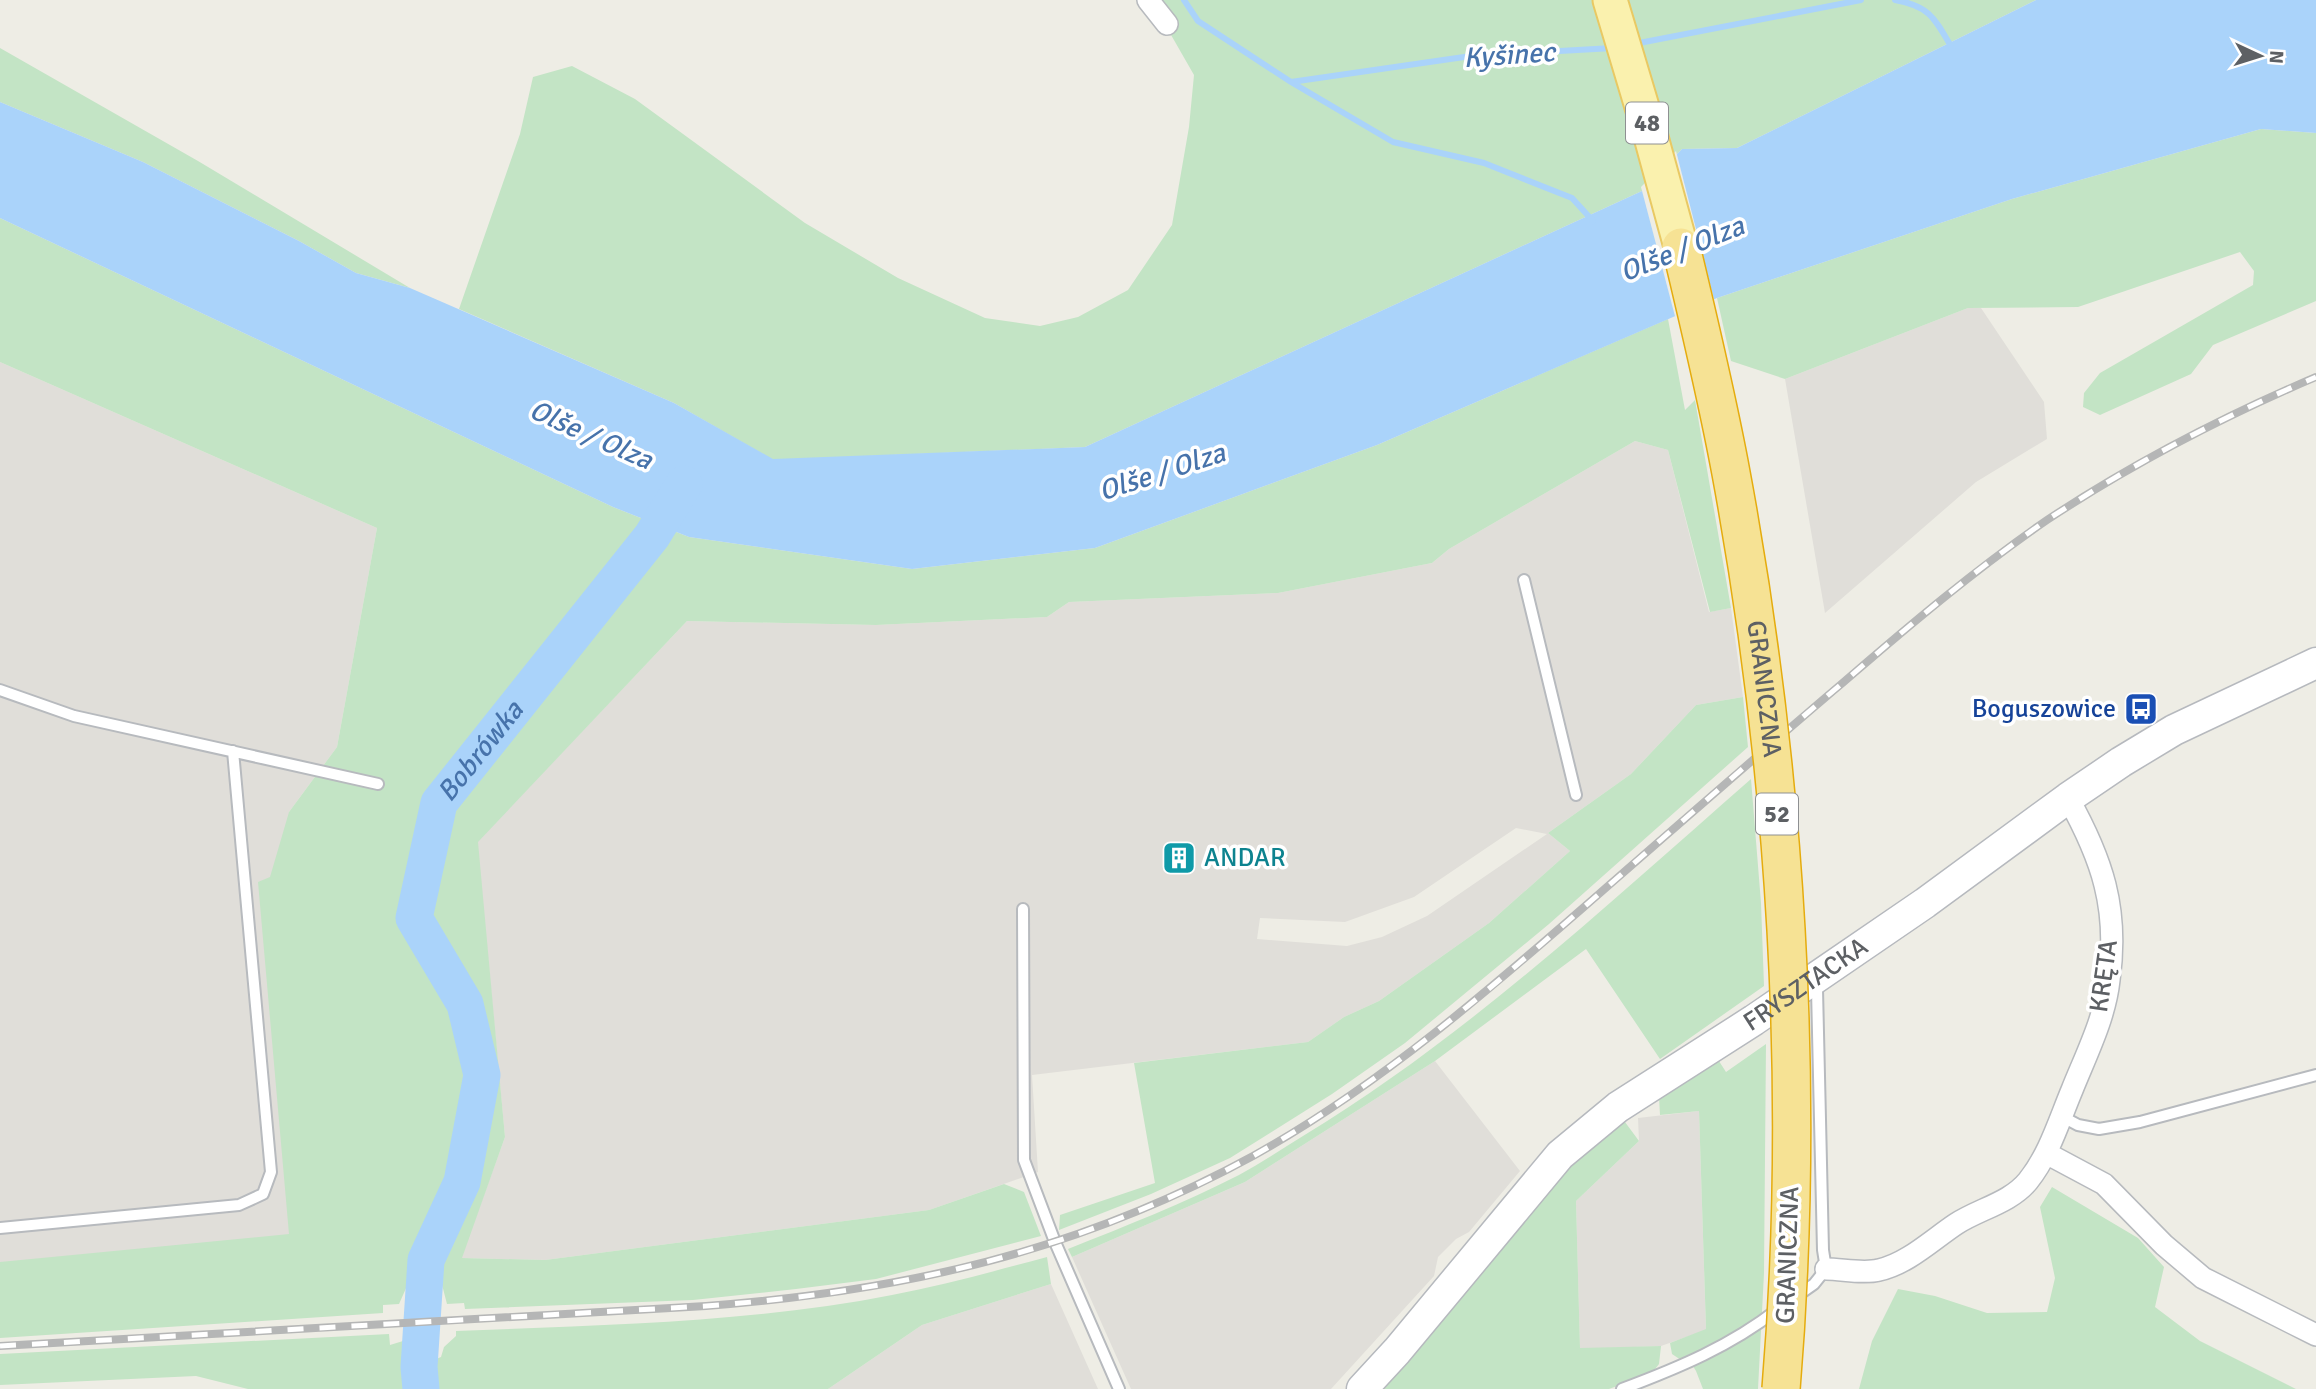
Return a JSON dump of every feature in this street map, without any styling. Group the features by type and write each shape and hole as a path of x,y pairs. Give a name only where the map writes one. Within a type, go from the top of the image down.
{"highway":[{"name":"GRANICZNA","path":"1681,247 1713,379 1732,475 1759,651 1779,837 1791,1098 1787,1289 1781,1389"}],"main road":[{"name":"48","path":"1610,0 1681,247"}],"street":[{"path":"1148,0 1167,24"},
{"name":"FRYSZTACKA","path":"1362,1389 1397,1351 1560,1155 1618,1107 1925,904 2068,798 2174,730 2316,663"},
{"name":"KRĘTA","path":"1826,1269 1877,1271 1897,1264 1959,1222 2012,1196 2027,1182 2046,1153 2096,1029 2109,982 2112,937 2108,891 2094,848 2068,798"},
{"path":"2046,1153 2105,1184 2164,1245 2203,1278 2316,1335"}],"lane":[{"path":"1524,580 1576,795"},
{"path":"0,690 74,716 378,784"},
{"path":"0,1228 239,1205 263,1194 271,1172 233,751"},
{"path":"1023,909 1024,1160 1055,1242 1119,1389"},
{"path":"1622,1389 1685,1365 1751,1329 1814,1284 1826,1269 1823,1250 1817,989 1812,980"},
{"path":"2061,1116 2078,1125 2099,1129 2140,1122 2316,1075"}],"shaded area":[{"path":"1968,308 1981,308 2044,402 2047,439 1976,482 1825,613 1785,379"},
{"path":"0,362 377,528 337,747 289,812 395,1277 0,1293"},
{"path":"1635,441 1668,450 1709,612 1731,608 1743,697 1696,705 1631,774 1548,833 1570,851 1489,923 1379,1001 1344,1017 1308,1042 1032,1075 1038,1172 929,1210 545,1260 461,1258 505,1137 477,842 687,621 876,625 1047,617 1069,602 1278,593 1432,563 1449,549","holes":["1516,828 1547,834 1427,916 1382,937 1347,946 1257,939 1260,918 1345,922 1414,897"]},
{"path":"1435,1061 1520,1171 1469,1232 1456,1239 1438,1257 1434,1276 1331,1389 1131,1389 1072,1257 1245,1182"},
{"path":"1699,1111 1706,1330 1661,1346 1580,1349 1576,1201 1639,1141 1638,1118"},
{"path":"1051,1284 1098,1389 828,1389 922,1325"}],"green space":[{"path":"1151,0 2036,0 1737,148 1682,149 1642,191 1085,447 773,460 674,403 459,309 520,134 533,77 572,66 635,99 805,223 898,278 985,318 1040,326 1078,317 1128,290 1172,225 1189,127 1194,75"},
{"path":"0,48 198,161 410,288 356,273 143,162 0,102"},
{"path":"2261,129 2316,133 2316,301 2213,345 2191,374 2100,415 2083,407 2084,393 2100,373 2253,285 2254,271 2240,252 2078,307 1968,308 1785,379 1731,361 1717,298 2012,199"},
{"path":"0,218 613,507 689,537 912,569 1095,548 1377,445 1668,319 1685,410 1695,400 1731,608 1710,612 1668,450 1635,441 1449,549 1432,563 1278,593 1069,602 1047,617 876,625 687,621 478,842 505,1137 462,1258 545,1260 929,1210 1004,1184 1024,1192 1041,1236 876,1279 693,1300 465,1309 464,1303 447,1304 440,1277 411,1277 399,1304 383,1305 383,1313 0,1338 0,1262 289,1234 258,882 270,877 289,812 337,747 377,528 0,362"},
{"path":"1743,697 1748,747 1549,924 1405,1043 1332,1094 1230,1158 1151,1194 1059,1230 1060,1215 1155,1183 1134,1063 1308,1042 1344,1017 1379,1001 1489,923 1570,851 1548,833 1631,774 1696,705"},
{"path":"1751,779 1761,903 1764,986 1660,1059 1586,949 1435,1061 1245,1182 1072,1257 1068,1249 1176,1205 1239,1175 1363,1097 1422,1056 1534,968"},
{"path":"1766,1044 1764,1273 1758,1389 1703,1389 1688,1358 1681,1360 1672,1354 1670,1343 1706,1329 1699,1111 1660,1115 1659,1097 1717,1058 1726,1072"},
{"path":"1622,1118 1639,1141 1576,1201 1580,1348 1661,1346 1659,1364 1652,1373 1609,1389 1371,1389 1577,1154"},
{"path":"2052,1187 2138,1238 2164,1267 2155,1307 2200,1341 2296,1389 1859,1389 1872,1341 1898,1289 1935,1296 1987,1313 2047,1312 2055,1278 2040,1207"},
{"path":"1047,1257 1051,1284 922,1325 828,1389 429,1389 428,1374 431,1366 441,1357 444,1347 456,1336 456,1331 675,1321 784,1312 911,1291"},
{"path":"389,1334 390,1345 403,1341 403,1389 248,1389 196,1376 0,1385 0,1354"}],"water":[{"name":"Olše / Olza","path":"2036,0 2316,0 2316,133 2261,129 2012,199 1717,298 1377,445 1095,548 912,569 689,537 613,507 0,218 0,102 143,162 356,273 410,288 674,403 773,459 1085,447 1642,191 1682,149 1737,148"}],"pier":[{"path":"1676,151 1715,303 1676,320 1641,187"}],"waterway":[{"name":"Kyšinec","path":"1184,0 1198,21 1291,82 1471,56 1613,48"},
{"name":"Kyšinec","path":"1634,44 1861,0"},
{"name":"Kyšinec","path":"1895,0 1916,6 1930,15 1952,48"},
{"path":"1291,82 1393,142 1484,163 1572,198 1593,221"},
{"name":"Bobrówka","path":"421,1389 419,1367 426,1260 462,1182 482,1075 465,1004 414,918 439,803 652,536 684,484"}],"railway":[{"path":"0,1346 706,1306 779,1299 850,1290 988,1261 1055,1242 1121,1218 1253,1156 1348,1097 1393,1064 1524,959 1919,618 2047,520 2178,442 2316,377"}],"place":[{"name":"Boguszowice","path":"2141,709"},
{"name":"ANDAR","path":"1179,858"}]}
